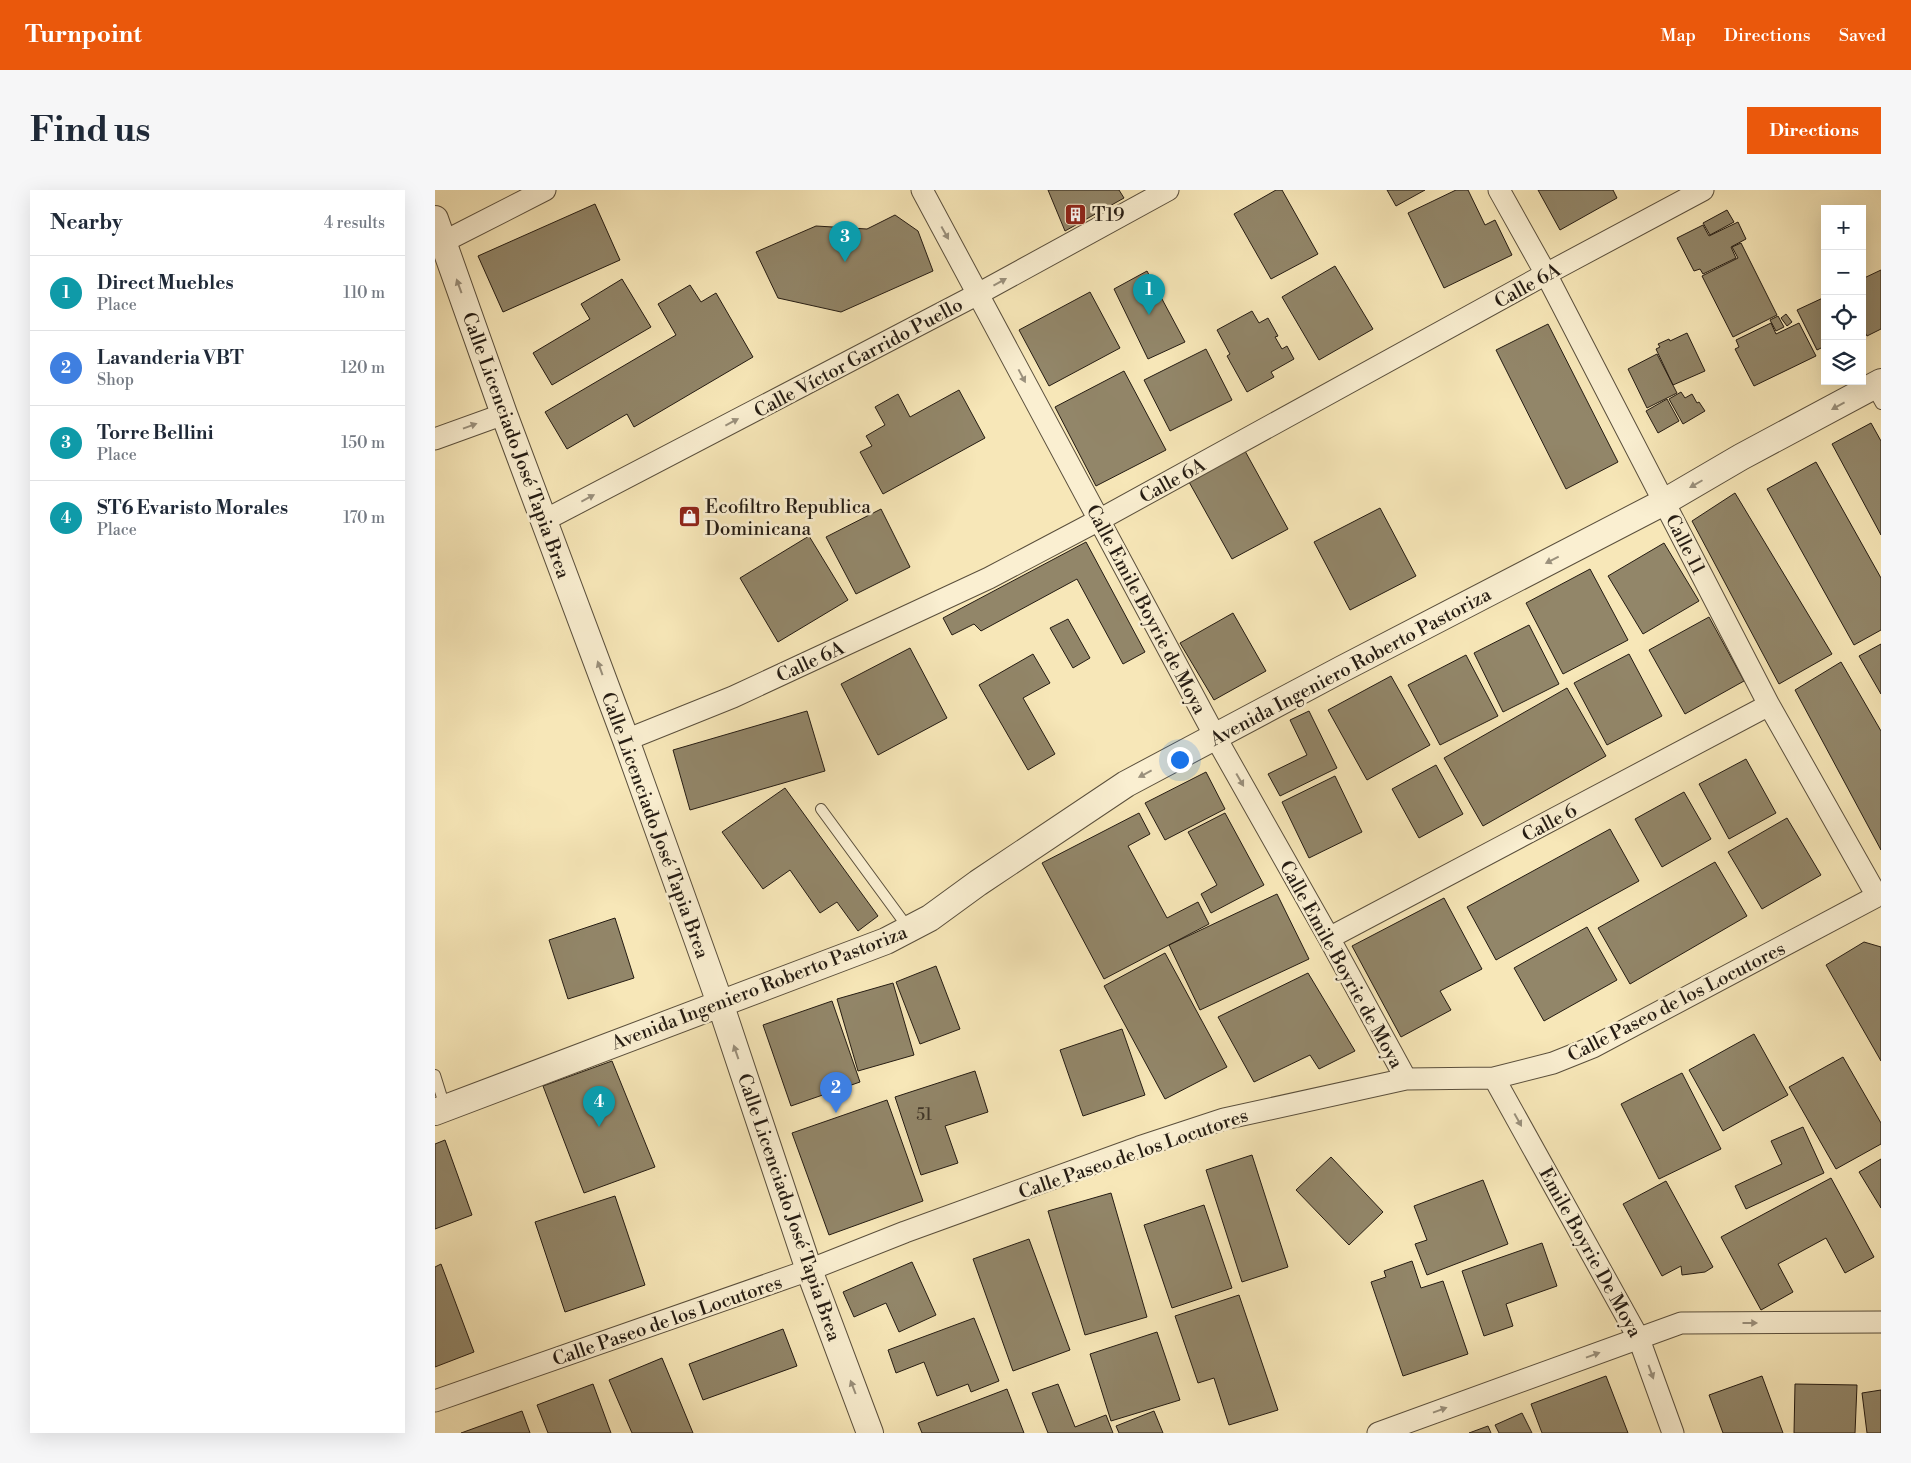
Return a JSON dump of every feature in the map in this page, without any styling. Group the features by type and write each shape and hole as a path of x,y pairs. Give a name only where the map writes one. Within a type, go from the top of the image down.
{"street":[{"path":"439,231 545,190"},
{"name":"Calle Emile Boyrie de Moya","path":"922,190 1216,738 1329,938 1405,1079"},
{"name":"Calle Víctor Garrido Puello","path":"545,520 978,294 1169,190"},
{"name":"Calle 11","path":"1499,190 1546,274 1769,705 1879,895"},
{"name":"Calle 6A","path":"626,740 733,697 989,578 1099,520 1546,274 1703,190"},
{"name":"Calle Licenciado José Tapia Brea","path":"439,231 626,740 719,1003 809,1270 870,1433"},
{"name":"Avenida Ingeniero Roberto Pastoriza","path":"440,1110 886,941 930,918 978,883 1126,784 1216,738 1342,669 1664,502 1741,458 1878,391"},
{"path":"435,439 505,414"},
{"name":"Calle 6","path":"1329,938 1769,705"},
{"name":"Calle Paseo de los Locutores","path":"435,1401 809,1270 970,1209 1224,1119 1405,1079 1494,1078 1553,1063 1593,1047 1879,895"},
{"name":"Emile Boyrie De Moya","path":"1494,1078 1639,1339 1673,1433"},
{"path":"1378,1433 1681,1323 1881,1322"}],"lane":[{"path":"821,810 909,929"},
{"path":"435,1075 440,1110"}],"building":[{"name":"T19","path":"1048,190 1119,190 1124,198 1065,231"},
{"path":"1276,190 1282,190 1318,254 1271,279 1234,214"},
{"path":"1387,190 1425,190 1396,206"},
{"path":"1456,190 1468,190 1485,225 1495,220 1512,255 1444,288 1408,213"},
{"path":"1538,190 1613,190 1617,198 1560,230"},
{"path":"595,204 620,260 503,312 478,256"},
{"path":"1727,210 1734,222 1710,235 1703,223"},
{"path":"895,215 918,231 933,271 841,312 778,298 756,252 816,226 867,229"},
{"path":"1738,222 1746,239 1731,247 1736,258 1703,274 1700,269 1694,271 1677,238 1703,225 1709,236"},
{"path":"1741,243 1777,315 1733,337 1702,276 1738,258 1732,247"},
{"path":"1335,266 1373,329 1319,360 1282,297"},
{"path":"1881,270 1881,329 1867,336 1866,334 1866,277"},
{"path":"1147,271 1185,342 1148,359 1114,289"},
{"path":"622,279 651,327 552,385 533,353 590,319 581,304"},
{"path":"690,285 701,302 716,293 753,357 634,427 627,414 567,449 545,412 676,335 658,304"},
{"path":"1090,292 1120,348 1049,386 1019,330"},
{"path":"1821,299 1821,348 1817,350 1797,310"},
{"path":"1252,311 1259,323 1268,318 1278,336 1275,337 1282,349 1287,346 1294,359 1271,372 1274,377 1247,392 1227,356 1230,354 1217,330"},
{"path":"1786,314 1792,322 1787,326 1781,318"},
{"path":"1778,316 1784,327 1776,331 1770,320"},
{"path":"1771,323 1776,334 1799,323 1816,356 1754,386 1735,349 1739,347 1736,340"},
{"path":"1548,324 1618,462 1566,489 1496,350"},
{"path":"1687,333 1705,371 1673,385 1656,349 1660,347 1658,344"},
{"path":"1206,349 1232,400 1170,431 1144,380"},
{"path":"1657,354 1677,393 1647,408 1628,369"},
{"path":"1124,371 1166,450 1096,486 1055,407"},
{"path":"959,390 985,438 883,494 860,452 872,446 866,436 885,425 875,407 898,394 910,417"},
{"path":"1681,392 1685,398 1692,394 1705,411 1683,424 1669,399"},
{"path":"1667,399 1679,421 1658,433 1646,411"},
{"path":"1871,423 1881,441 1881,535 1832,444"},
{"path":"1245,451 1288,529 1232,559 1189,482"},
{"path":"1816,462 1881,578 1881,630 1854,645 1767,489"},
{"path":"1735,493 1832,654 1779,684 1692,521"},
{"path":"1380,508 1416,576 1350,610 1314,542"},
{"path":"881,509 910,567 856,594 826,537"},
{"path":"809,536 848,600 778,642 740,578"},
{"path":"1086,542 1145,652 1123,664 1077,579 981,631 974,624 952,635 943,618"},
{"path":"1664,543 1699,601 1643,634 1608,576"},
{"path":"1590,569 1628,640 1563,674 1526,603"},
{"path":"1233,613 1266,671 1214,700 1180,643"},
{"path":"1709,617 1744,681 1685,714 1649,650"},
{"path":"1068,619 1090,658 1073,668 1050,628"},
{"path":"1529,625 1559,684 1503,712 1474,653"},
{"path":"1881,644 1881,694 1859,656"},
{"path":"910,648 947,718 878,755 841,684"},
{"path":"1033,654 1050,683 1023,698 1055,754 1028,770 979,685"},
{"path":"1629,654 1662,716 1607,745 1574,683"},
{"path":"1466,655 1498,716 1440,745 1408,685"},
{"path":"1841,662 1881,731 1881,850 1795,690"},
{"path":"1391,676 1430,745 1367,780 1328,710"},
{"path":"1567,688 1606,756 1483,826 1444,758"},
{"path":"807,711 825,771 690,810 673,750"},
{"path":"1309,711 1337,768 1280,796 1268,774 1307,755 1290,720"},
{"path":"1746,759 1776,813 1729,839 1699,784"},
{"path":"1436,765 1463,814 1419,838 1392,789"},
{"path":"1206,772 1225,809 1165,840 1145,803"},
{"path":"1335,776 1362,832 1309,858 1282,802"},
{"path":"785,788 878,916 858,931 837,902 820,913 790,870 763,889 722,832"},
{"path":"1684,792 1711,839 1662,867 1635,819"},
{"path":"1139,813 1150,834 1128,846 1167,918 1198,902 1209,924 1104,979 1042,863"},
{"path":"1225,813 1264,885 1211,913 1201,894 1217,885 1188,832"},
{"path":"1787,818 1821,875 1762,909 1728,852"},
{"path":"1610,829 1639,881 1496,960 1467,907"},
{"path":"1715,862 1747,916 1630,984 1598,928"},
{"path":"1277,894 1309,959 1200,1010 1169,945"},
{"path":"1444,898 1482,969 1440,991 1451,1010 1401,1037 1352,946"},
{"path":"615,918 634,978 568,999 549,940"},
{"path":"1587,927 1617,980 1544,1021 1514,968"},
{"path":"1864,942 1881,947 1881,1061 1826,965"},
{"path":"1165,953 1227,1067 1165,1099 1104,986"},
{"path":"936,966 960,1029 920,1044 896,982"},
{"path":"1308,973 1355,1051 1319,1069 1310,1055 1254,1082 1218,1017"},
{"path":"893,983 914,1055 858,1071 837,999"},
{"path":"832,1001 860,1082 791,1106 763,1025"},
{"path":"1122,1029 1145,1095 1083,1116 1060,1050"},
{"path":"1754,1034 1788,1095 1723,1131 1689,1070"},
{"path":"1843,1057 1881,1123 1881,1144 1836,1169 1789,1087"},
{"path":"612,1061 655,1167 584,1193 543,1086"},
{"path":"975,1071 988,1112 945,1126 958,1163 921,1175 895,1097"},
{"path":"1682,1073 1721,1149 1659,1179 1621,1104"},
{"path":"887,1100 923,1201 829,1235 792,1133"},
{"path":"1803,1127 1824,1173 1746,1209 1735,1186 1782,1164 1771,1141"},
{"path":"445,1140 472,1215 435,1229 435,1144"},
{"path":"1252,1155 1288,1267 1242,1282 1206,1170"},
{"path":"1331,1157 1383,1212 1349,1245 1296,1190"},
{"path":"1881,1159 1881,1208 1859,1172"},
{"path":"1831,1178 1874,1257 1845,1273 1826,1238 1778,1264 1793,1292 1761,1310 1721,1237"},
{"path":"1483,1180 1508,1244 1427,1275 1415,1244 1427,1240 1414,1206"},
{"path":"1666,1181 1713,1267 1705,1272 1682,1275 1681,1266 1662,1276 1623,1204"},
{"path":"1111,1193 1147,1317 1085,1335 1048,1211"},
{"path":"615,1196 645,1285 565,1312 535,1222"},
{"path":"1204,1205 1232,1288 1172,1308 1144,1225"},
{"path":"1029,1239 1070,1350 1013,1371 973,1259"},
{"path":"1542,1243 1557,1286 1506,1304 1513,1326 1484,1336 1462,1271"},
{"path":"1412,1261 1421,1288 1443,1281 1468,1354 1403,1376 1371,1282 1386,1277 1384,1271"},
{"path":"912,1262 936,1315 899,1332 886,1303 854,1317 843,1292"},
{"path":"441,1264 474,1352 435,1367 435,1267"},
{"path":"1239,1295 1278,1410 1229,1425 1214,1378 1198,1383 1175,1316"},
{"path":"974,1318 999,1381 971,1392 968,1384 937,1396 924,1362 896,1373 888,1350"},
{"path":"783,1329 797,1366 703,1400 689,1364"},
{"path":"1157,1332 1180,1400 1111,1421 1090,1354"},
{"path":"662,1358 693,1433 632,1433 609,1380"},
{"path":"1606,1376 1628,1433 1542,1433 1531,1404"},
{"path":"1762,1376 1783,1433 1723,1433 1709,1395"},
{"path":"593,1384 611,1433 548,1433 537,1405"},
{"path":"1058,1384 1075,1427 1106,1415 1113,1433 1048,1433 1032,1393"},
{"path":"1795,1384 1857,1385 1855,1433 1794,1433"},
{"path":"1007,1389 1024,1433 922,1433 918,1423"},
{"path":"1881,1390 1881,1433 1867,1433 1862,1393"},
{"path":"522,1411 530,1433 461,1433"},
{"path":"1154,1411 1163,1433 1119,1433 1116,1426"},
{"path":"1522,1413 1532,1433 1499,1433 1495,1425"},
{"path":"1488,1426 1491,1433 1469,1433"}],"place":[{"name":"T19","path":"1076,214"},
{"name":"Torre Bellini","path":"845,262"},
{"name":"Direct Muebles","path":"1149,315"},
{"name":"Ecofiltro Republica Dominicana","path":"689,517"},
{"name":"Lavanderia VBT","path":"836,1113"},
{"name":"ST6 Evaristo Morales","path":"599,1127"}]}
